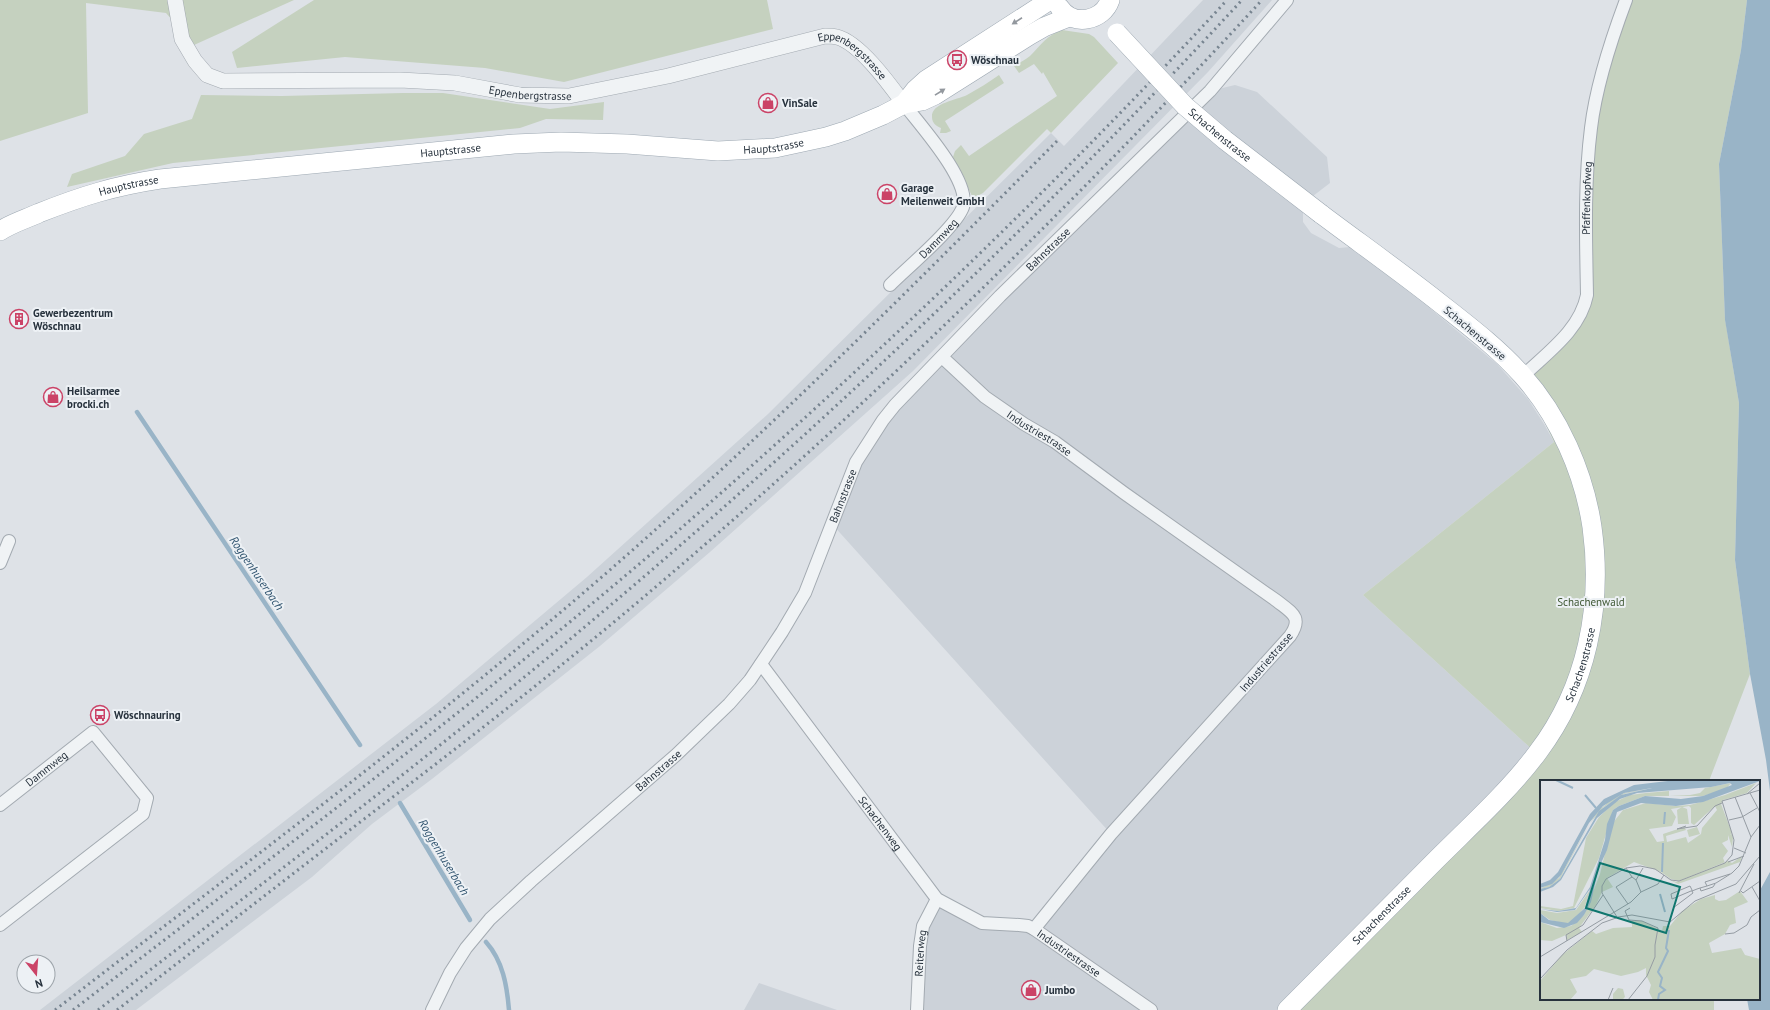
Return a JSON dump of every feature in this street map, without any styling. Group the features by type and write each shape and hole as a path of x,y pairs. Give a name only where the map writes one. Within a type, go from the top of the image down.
{"main road":[{"name":"Hauptstrasse","path":"904,104 915,90 926,80 1050,0"},
{"path":"1056,0 1062,12 1077,19 1085,20 1093,18 1105,7"},
{"name":"Schachenstrasse","path":"1105,7 1117,33 1185,106 1225,140 1486,339 1523,376 1554,419 1572,456 1589,505 1596,560 1595,601 1590,635 1583,665 1562,714 1552,733 1537,754 1491,804 1287,1010"},
{"name":"Hauptstrasse","path":"0,231 78,197 105,189 160,179 425,151 514,144 561,142 627,144 718,151 775,148 845,132 904,104 922,101 935,95 1034,32 1069,16"}],"street":[{"name":"Eppenbergstrasse","path":"175,0 182,39 195,61 207,75 224,81 400,80 455,83 520,95 569,96 668,76 825,36 837,37 854,47 881,73 904,104"},
{"name":"Bahnstrasse","path":"432,1010 450,973 466,948 490,919 531,881 676,755 750,680 791,618 805,593 856,462 883,420 895,405 1000,296 1210,91 1287,0"},
{"name":"Pfaffenkopfweg","path":"1523,376 1564,339 1579,320 1585,308 1587,295 1586,206 1590,128 1606,63 1626,0"},
{"name":"Dammweg","path":"890,285 952,224 961,212 964,200 957,176 904,104"},
{"name":"Industriestrasse","path":"942,357 985,397 1024,424 1055,442 1124,493 1277,601 1296,618 1296,626 1290,636 1111,834 1034,929 1151,1010"},
{"path":"0,563 9,541"},
{"name":"Schachenweg","path":"761,664 937,899 982,923 1019,924 1034,929"},
{"name":"Dammweg","path":"0,805 93,732 147,798 143,814 0,925"},
{"name":"Reiterweg","path":"918,1010 920,946 923,926 937,899"}],"shaded area":[{"path":"1203,0 1272,0 1208,72 913,371 710,552 600,646 432,779 372,824 312,877 136,1010 40,1010 436,704 587,577 768,414 1051,133 1064,146"},
{"path":"1235,85 1257,92 1327,157 1330,183 1313,196 1303,213 1303,222 1311,233 1339,248 1350,247 1426,305 1497,364 1528,399 1554,442 1363,595 1537,754 1287,1010 917,1010 920,946 937,899 982,923 1034,929 1111,834 832,524 883,420 1210,91"},
{"path":"759,983 837,1010 744,1010"}],"green space":[{"path":"0,0 294,0 194,45 166,13 86,3 88,113 0,141"},
{"path":"314,0 767,0 773,29 564,82 485,68 345,57 237,68 232,52"},
{"name":"Schachenwald","path":"1626,0 1747,0 1741,50 1719,164 1725,319 1739,403 1735,560 1750,674 1709,780 1540,780 1540,1000 1714,1000 1714,1010 1287,1010 1537,754 1363,595 1554,442 1523,376 1585,308 1591,128"},
{"path":"1062,30 1089,34 1094,37 1118,63 1051,133 1047,129 983,193 977,196 972,196 953,157 955,151 961,145 969,156 1057,96 1043,72 1042,74 1034,64 1019,73 1014,66 1030,56 1048,38"},
{"path":"999,75 1004,83 945,121 951,131 940,133 941,128 935,124 932,119 933,112 936,108 940,105 967,95"},
{"path":"443,93 550,109 604,102 603,120 546,119 520,128 173,163 67,187 72,174 125,156 144,134 192,119 201,95 282,96"}],"water":[{"path":"1747,0 1770,0 1770,791 1766,760 1750,674 1735,560 1739,403 1725,320 1719,164 1741,50"},
{"path":"1770,872 1770,1010 1749,1010 1747,1000 1760,1000 1760,890"}],"waterway":[{"name":"Roggenhuserbach","path":"137,412 360,745"},
{"name":"Roggenhuserbach","path":"400,803 470,920"},
{"name":"Roggenhuserbach","path":"486,942 492,949 503,974 509,1010"}],"railway":[{"path":"73,1010 451,718 599,598 672,536 816,408 957,276 1094,140 1227,0"},
{"path":"98,1010 341,823 522,679 668,556 753,481 921,326 1003,246 1084,166 1242,0"},
{"path":"117,1010 506,709 626,612 710,540 873,393 1032,239 1110,161 1262,0"},
{"path":"55,1010 392,750 589,588 650,535 769,425 944,255 1058,140"}],"place":[{"name":"Wöschnau","path":"957,60"},
{"name":"VinSale","path":"768,103"},
{"name":"Garage Meilenweit GmbH","path":"887,194"},
{"name":"Gewerbezentrum Wöschnau","path":"19,319"},
{"name":"Heilsarmee brocki.ch","path":"53,397"},
{"name":"Wöschnauring","path":"100,715"},
{"name":"Jumbo","path":"1031,990"}]}
